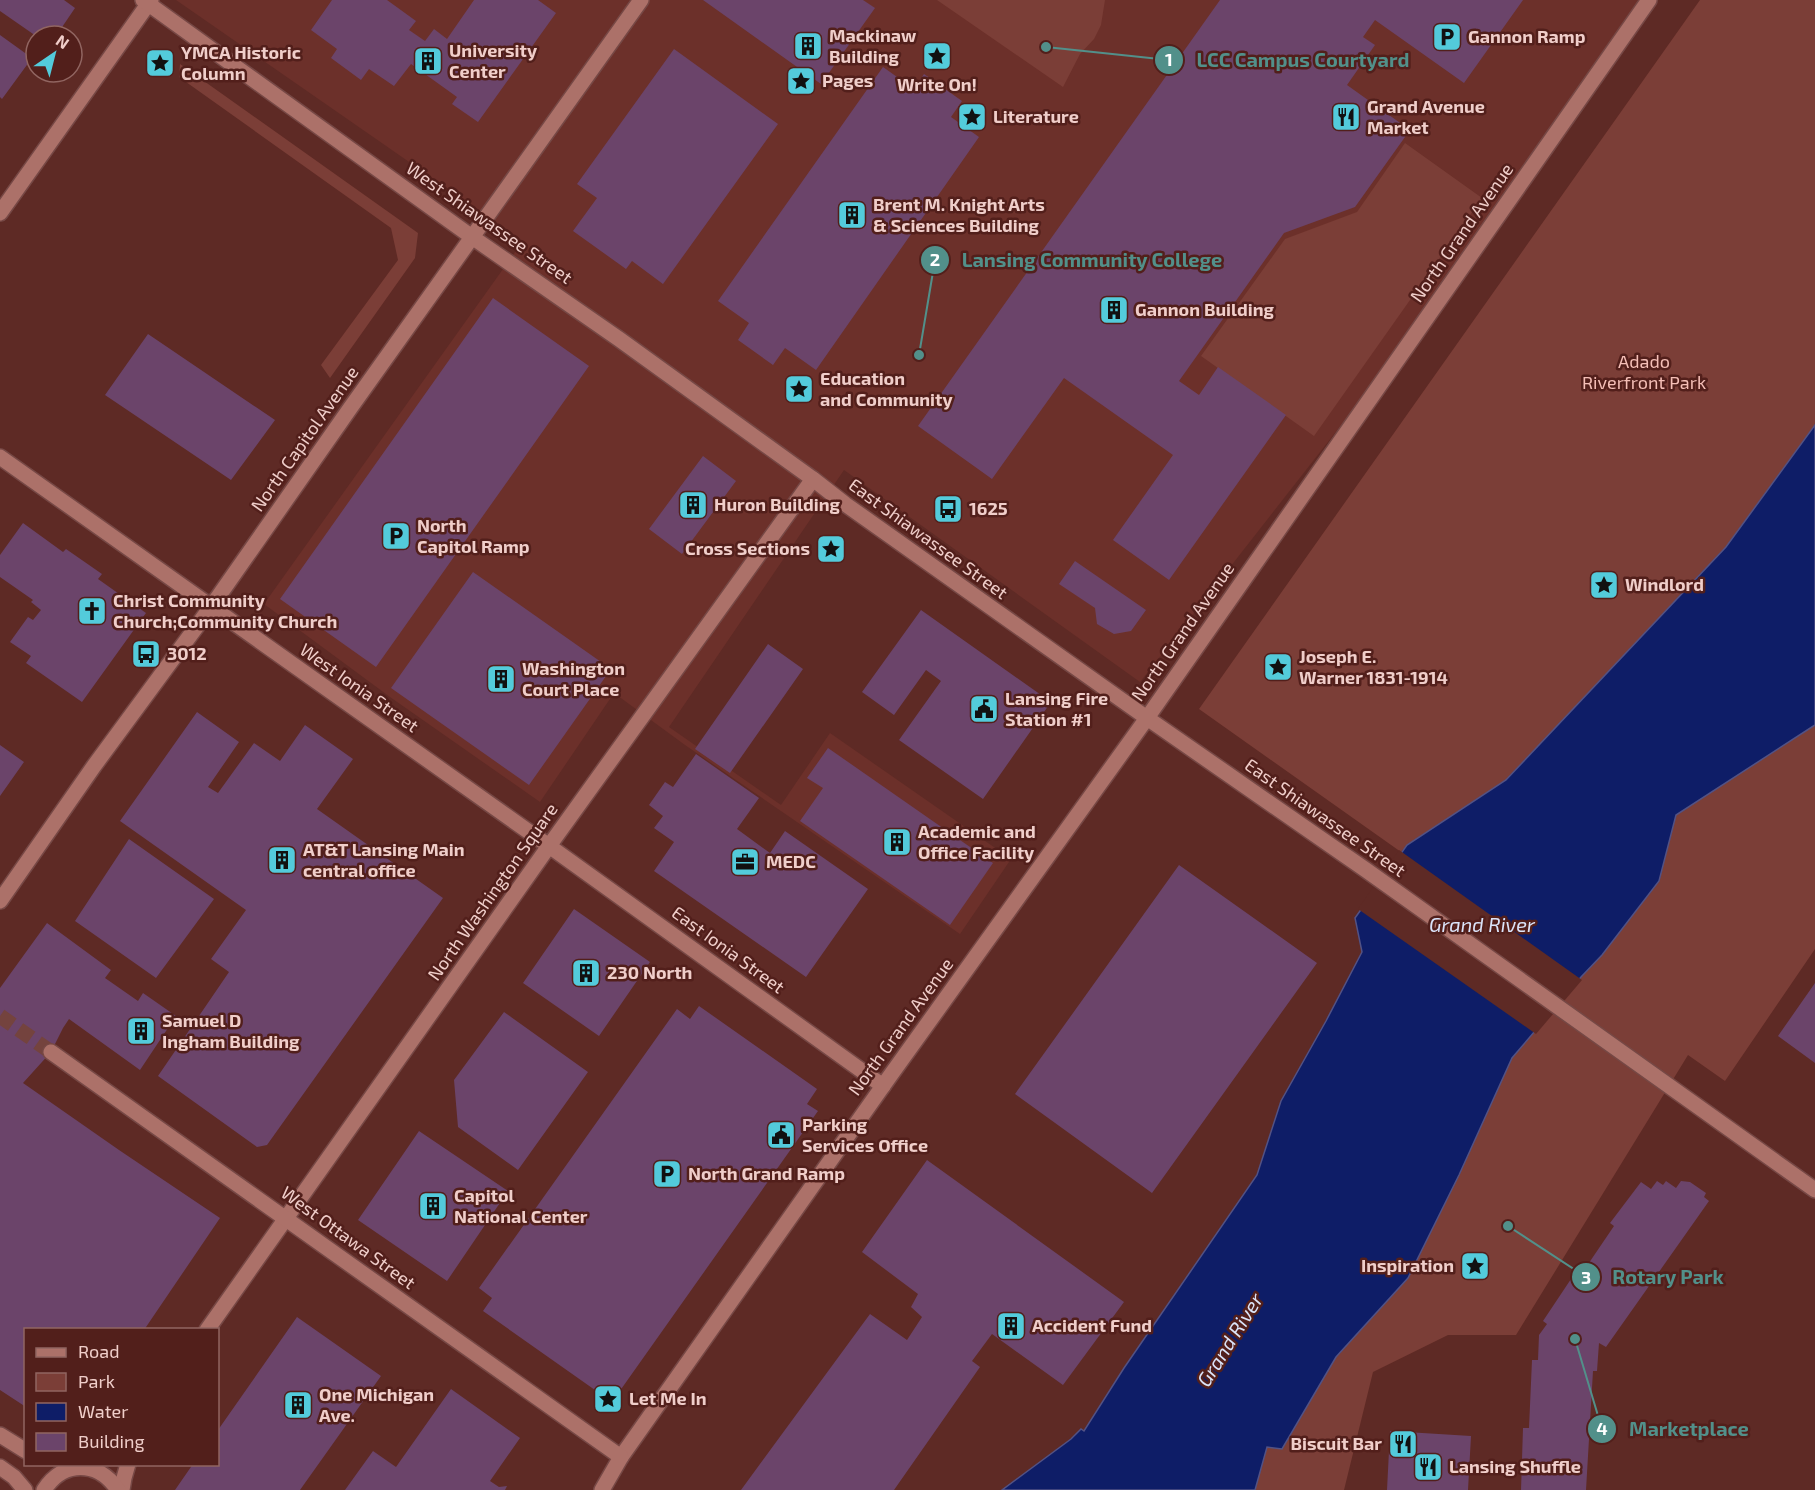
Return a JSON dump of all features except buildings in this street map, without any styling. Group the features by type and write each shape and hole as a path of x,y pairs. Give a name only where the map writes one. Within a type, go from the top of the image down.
{"street":[{"name":"North Capitol Avenue","path":"0,901 641,0"},
{"name":"North Grand Avenue","path":"602,1490 621,1457 1147,718 1649,0"},
{"name":"West Shiawassee Street","path":"147,1 472,237 619,339 813,479"},
{"path":"0,213 147,1"},
{"name":"West Ionia Street","path":"0,457 549,846"},
{"name":"East Shiawassee Street","path":"813,479 853,511 1366,870 1815,1190"},
{"name":"North Washington Square","path":"208,1328 549,846 813,479"},
{"name":"East Ionia Street","path":"549,846 883,1086"},
{"name":"West Ottawa Street","path":"51,1052 621,1457"},
{"path":"0,1435 24,1450"},
{"path":"122,1490 128,1466"},
{"path":"0,1467 25,1490"},
{"path":"44,1490 53,1478 65,1470 77,1467 90,1468 101,1473 111,1480 118,1490"}],"shaded area":[{"path":"176,0 1658,0 1490,235 1140,682 844,470 669,727 781,805 830,733 1011,859 960,934 685,745 614,693 540,802 390,697 264,604 523,241"}],"green space":[{"path":"937,0 1105,0 1101,25 1094,39 1080,54 1063,87"},
{"name":"Adado Riverfront Park","path":"1700,0 1815,0 1815,425 1726,547 1506,780 1407,845 1401,852 1199,709"},
{"path":"180,64 418,233 415,258 330,378 321,365 398,260 391,228 179,77"},
{"path":"1405,143 1482,198 1314,436 1201,356 1285,239 1357,212"},
{"path":"1815,725 1815,949 1725,1081 1688,1055 1516,1335 1448,1335 1373,1372 1344,1490 1255,1490 1267,1447 1282,1449 1336,1357 1408,1278 1459,1175 1512,1058 1602,955 1659,881 1676,815"}],"water":[{"name":"Grand River","path":"1815,425 1815,725 1676,815 1659,881 1602,955 1512,1058 1459,1175 1408,1278 1336,1357 1282,1449 1267,1447 1255,1490 1002,1490 1071,1439 1081,1429 1084,1431 1124,1368 1257,1175 1281,1101 1362,952 1355,918 1407,845 1506,780 1726,547"}],"pier":[{"path":"1399,850 1582,980 1536,1034 1358,909"}],"tunnel":[{"path":"0,1016 51,1052"}],"place":[{"name":"Gannon Ramp","path":"1447,37"},
{"name":"Mackinaw Building","path":"808,46"},
{"name":"LCC Campus Courtyard","path":"1046,47"},
{"name":"Write On!","path":"937,56"},
{"name":"University Center","path":"428,61"},
{"name":"YMCA Historic Column","path":"160,63"},
{"name":"Pages","path":"801,81"},
{"name":"Literature","path":"972,117"},
{"name":"Grand Avenue Market","path":"1346,117"},
{"name":"Brent M. Knight Arts & Sciences Building","path":"852,215"},
{"name":"Gannon Building","path":"1114,310"},
{"name":"Lansing Community College","path":"919,355"},
{"name":"Education and Community","path":"799,389"},
{"name":"Huron Building","path":"693,505"},
{"name":"1625","path":"948,509"},
{"name":"North Capitol Ramp","path":"396,536"},
{"name":"Cross Sections","path":"831,549"},
{"name":"Windlord","path":"1604,585"},
{"name":"Christ Community Church;Community Church","path":"92,611"},
{"name":"3012","path":"146,654"},
{"name":"Joseph E. Warner 1831-1914","path":"1278,667"},
{"name":"Washington Court Place","path":"501,679"},
{"name":"Lansing Fire Station #1","path":"984,709"},
{"name":"Academic and Office Facility","path":"897,842"},
{"name":"AT&T Lansing Main central office","path":"282,860"},
{"name":"MEDC","path":"745,862"},
{"name":"230 North","path":"586,973"},
{"name":"Samuel D Ingham Building","path":"141,1031"},
{"name":"Parking Services Office","path":"781,1135"},
{"name":"North Grand Ramp","path":"667,1174"},
{"name":"Capitol National Center","path":"433,1206"},
{"name":"Rotary Park","path":"1508,1226"},
{"name":"Inspiration","path":"1475,1266"},
{"name":"Accident Fund","path":"1011,1326"},
{"name":"Marketplace","path":"1575,1339"},
{"name":"Let Me In","path":"608,1399"},
{"name":"One Michigan Ave.","path":"298,1405"},
{"name":"Biscuit Bar","path":"1403,1444"},
{"name":"Lansing Shuffle","path":"1428,1467"}]}
